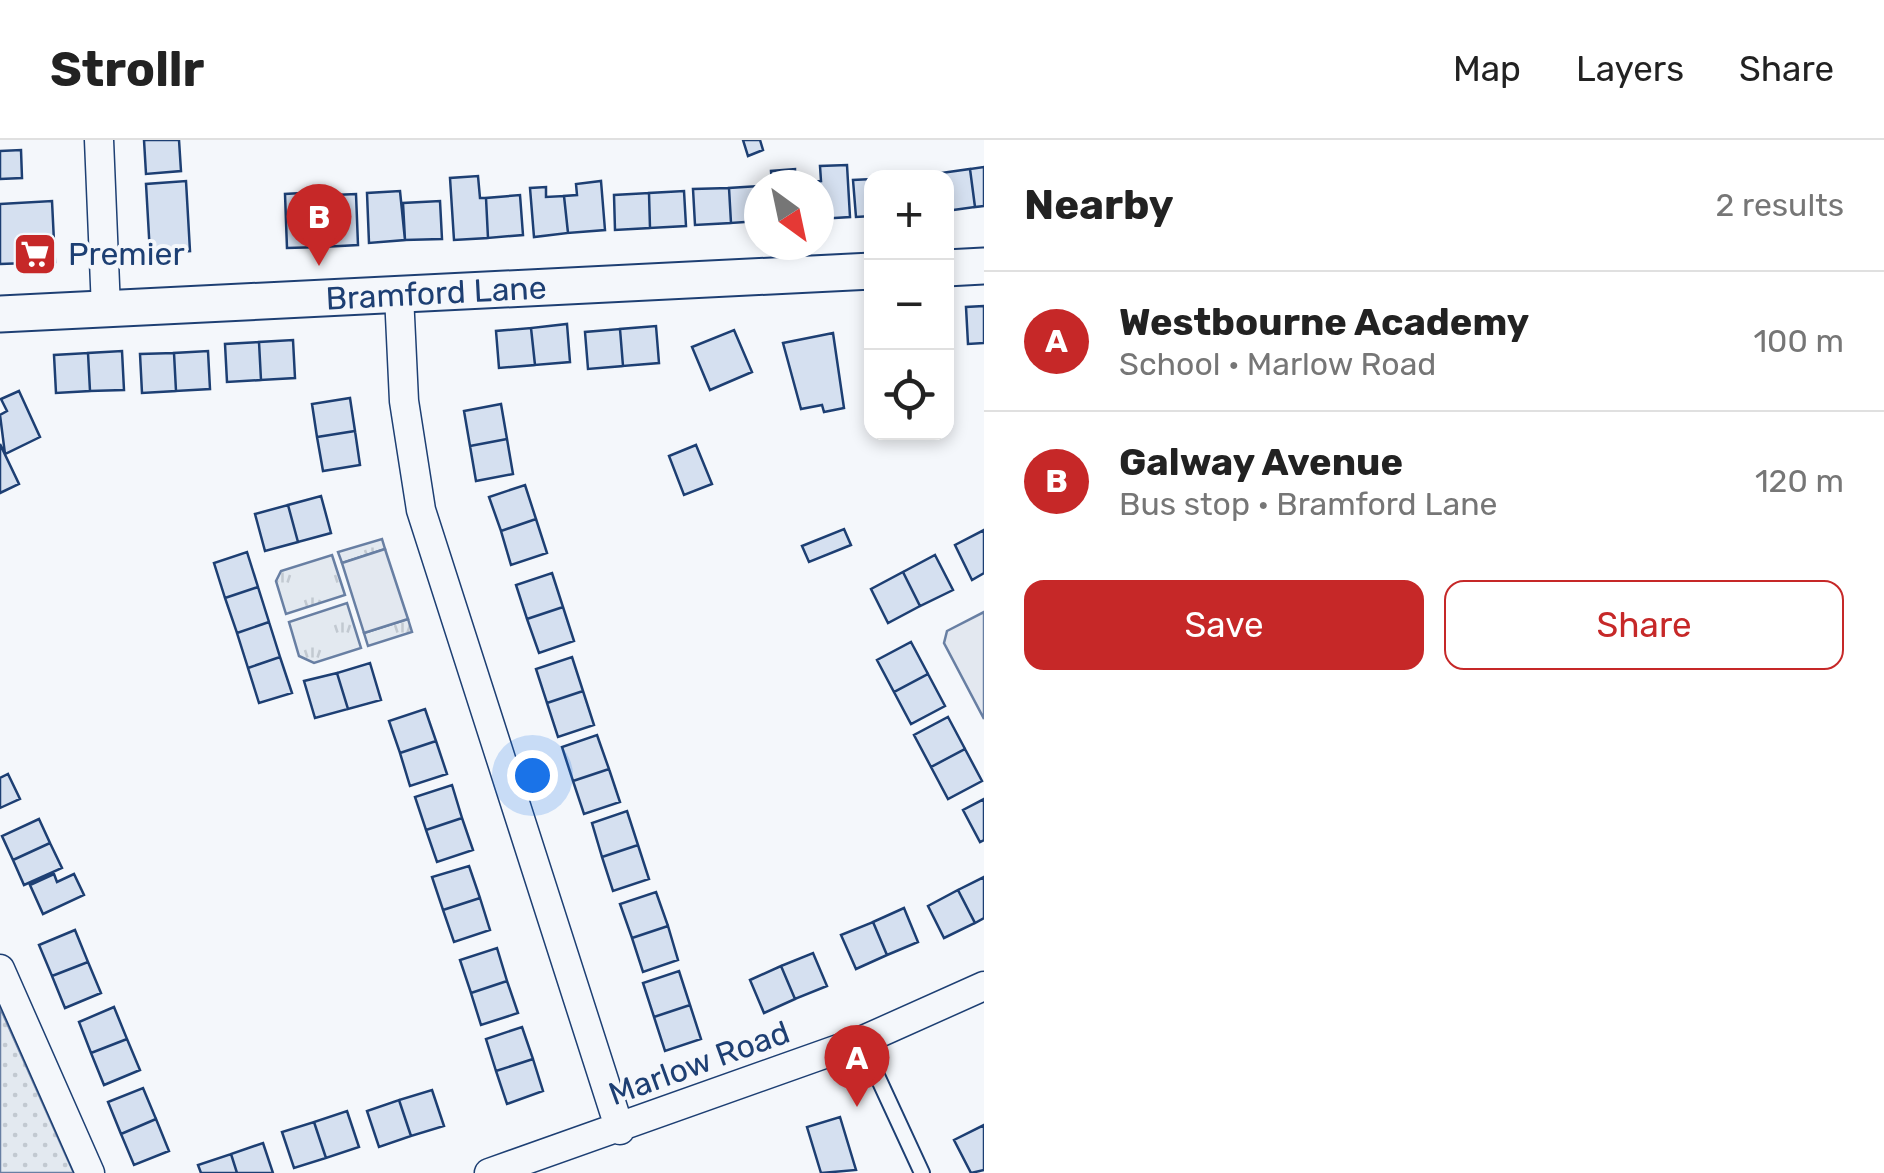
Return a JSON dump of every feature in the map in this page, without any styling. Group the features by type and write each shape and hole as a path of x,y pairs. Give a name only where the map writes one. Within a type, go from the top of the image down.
{"street":[{"path":"99,140 106,309"},
{"path":"954,268 984,266"},
{"name":"Bramford Lane","path":"0,314 864,271"},
{"path":"399,295 404,401 421,510 620,1130"},
{"path":"0,969 90,1173"},
{"name":"Marlow Road","path":"489,1173 620,1130 861,1041 984,986"}],"lane":[{"path":"861,1041 922,1173"}],"green space":[{"path":"382,539 385,549 342,563 338,552"},
{"path":"332,555 345,595 286,614 276,581 281,571"},
{"path":"347,603 361,648 314,663 299,656 289,622"},
{"path":"408,619 412,632 368,646 364,633"},
{"path":"0,1007 68,1160 74,1173 0,1173"}],"shaded area":[{"path":"385,549 408,619 364,633 342,563"},
{"path":"984,612 984,719 944,643 947,631"}],"building":[{"path":"144,140 179,140 181,171 146,174"},
{"path":"743,140 760,140 763,150 748,156"},
{"path":"21,150 22,178 0,179 0,151"},
{"path":"847,165 850,217 834,218 834,170 820,170 820,166"},
{"path":"984,167 984,206 975,207 970,169"},
{"path":"970,169 975,207 954,210 954,171"},
{"path":"478,176 480,198 486,198 488,238 454,240 450,178"},
{"path":"864,179 864,216 856,217 853,180"},
{"path":"186,181 190,251 150,254 146,184"},
{"path":"601,181 605,230 568,233 564,196 577,195 576,184"},
{"path":"546,187 546,197 564,196 568,233 534,237 530,188"},
{"path":"744,187 744,222 731,223 729,188"},
{"path":"729,188 731,223 695,225 693,189"},
{"path":"400,191 405,240 369,243 367,193"},
{"path":"684,191 686,226 650,228 649,193"},
{"path":"301,193 301,209 321,208 322,247 287,248 285,194"},
{"path":"649,193 650,228 615,230 614,195"},
{"path":"356,194 358,245 322,247 321,208 335,207 334,195"},
{"path":"520,195 523,235 488,238 486,198"},
{"path":"52,201 55,262 0,264 0,204"},
{"path":"440,201 442,239 405,240 403,203"},
{"path":"984,306 984,343 968,344 966,307"},
{"path":"567,324 570,362 535,365 531,328"},
{"path":"656,326 659,363 623,366 620,329"},
{"path":"531,328 535,365 499,368 496,331"},
{"path":"620,329 623,366 588,369 585,332"},
{"path":"734,330 752,372 710,390 692,347"},
{"path":"833,333 844,408 824,412 822,405 801,409 783,343"},
{"path":"293,340 295,378 261,380 259,342"},
{"path":"259,342 261,380 227,382 225,344"},
{"path":"122,351 124,390 90,391 88,353"},
{"path":"208,351 210,389 176,391 174,353"},
{"path":"88,353 90,391 56,393 54,355"},
{"path":"174,353 176,391 142,393 140,354"},
{"path":"19,391 40,437 5,454 0,415 7,411 1,399"},
{"path":"350,398 355,431 317,437 312,404"},
{"path":"501,404 507,439 470,446 464,411"},
{"path":"355,431 360,465 323,471 317,437"},
{"path":"507,439 513,474 476,481 470,446"},
{"path":"0,444 19,484 0,493"},
{"path":"696,445 712,484 684,495 669,456"},
{"path":"525,485 536,519 501,531 489,497"},
{"path":"321,496 331,533 298,542 288,505"},
{"path":"288,505 298,542 265,551 255,514"},
{"path":"536,519 547,553 511,565 501,531"},
{"path":"844,529 851,545 809,562 802,546"},
{"path":"984,530 984,573 972,580 955,545"},
{"path":"247,552 258,587 225,598 214,563"},
{"path":"935,555 953,590 920,606 903,572"},
{"path":"903,572 920,606 888,623 871,589"},
{"path":"552,573 563,607 527,619 516,585"},
{"path":"258,587 269,622 237,633 225,598"},
{"path":"563,607 574,641 539,653 527,619"},
{"path":"269,622 280,657 248,668 237,633"},
{"path":"911,642 928,674 894,692 877,660"},
{"path":"280,657 292,693 259,703 248,668"},
{"path":"572,657 583,691 547,703 536,669"},
{"path":"370,663 381,700 348,709 337,673"},
{"path":"337,673 348,709 315,718 304,681"},
{"path":"928,674 945,706 911,724 894,692"},
{"path":"583,691 594,725 558,737 547,703"},
{"path":"425,709 436,741 400,753 389,721"},
{"path":"948,717 965,749 931,767 914,735"},
{"path":"597,735 609,769 573,781 562,747"},
{"path":"436,741 447,774 410,786 400,753"},
{"path":"965,749 982,781 948,799 931,767"},
{"path":"609,769 620,802 584,814 573,781"},
{"path":"8,774 20,799 0,808 0,778"},
{"path":"452,785 462,818 426,830 415,797"},
{"path":"984,799 984,840 980,842 963,810"},
{"path":"627,811 638,845 602,857 592,823"},
{"path":"462,818 473,850 437,862 426,830"},
{"path":"39,819 50,843 13,860 2,836"},
{"path":"50,843 62,868 24,885 13,860"},
{"path":"638,845 649,879 613,891 602,857"},
{"path":"469,866 480,898 443,910 432,877"},
{"path":"54,874 57,882 74,874 84,895 43,914 30,885"},
{"path":"984,877 984,918 975,923 958,890"},
{"path":"958,890 975,923 944,938 928,906"},
{"path":"656,892 668,926 632,938 620,904"},
{"path":"480,898 490,930 454,942 443,910"},
{"path":"904,908 918,942 887,955 873,922"},
{"path":"873,922 887,955 856,969 841,935"},
{"path":"668,926 678,960 643,972 632,938"},
{"path":"75,930 88,962 52,976 39,945"},
{"path":"497,948 507,981 471,993 460,960"},
{"path":"813,953 827,986 795,999 781,966"},
{"path":"88,962 101,993 65,1008 52,976"},
{"path":"781,966 795,999 764,1013 750,980"},
{"path":"679,971 690,1005 654,1017 643,983"},
{"path":"507,981 518,1013 481,1025 471,993"},
{"path":"690,1005 701,1039 665,1051 654,1017"},
{"path":"114,1007 127,1039 91,1053 79,1022"},
{"path":"522,1027 533,1059 496,1071 486,1039"},
{"path":"127,1039 140,1070 104,1085 91,1053"},
{"path":"533,1059 543,1091 507,1104 496,1071"},
{"path":"143,1088 156,1119 121,1134 108,1102"},
{"path":"432,1090 444,1126 411,1136 399,1100"},
{"path":"399,1100 411,1136 379,1147 367,1111"},
{"path":"347,1111 359,1147 326,1158 314,1122"},
{"path":"840,1117 856,1170 821,1173 807,1127"},
{"path":"156,1119 169,1151 134,1165 121,1134"},
{"path":"314,1122 326,1158 294,1168 282,1132"},
{"path":"984,1125 984,1170 971,1173 954,1140"},
{"path":"263,1143 273,1173 237,1173 231,1154"},
{"path":"231,1154 237,1173 201,1173 198,1165"}],"place":[{"name":"Premier","path":"35,254"},
{"name":"Galway Avenue","path":"319,266"},
{"name":"Westbourne Academy","path":"857,1107"}]}
